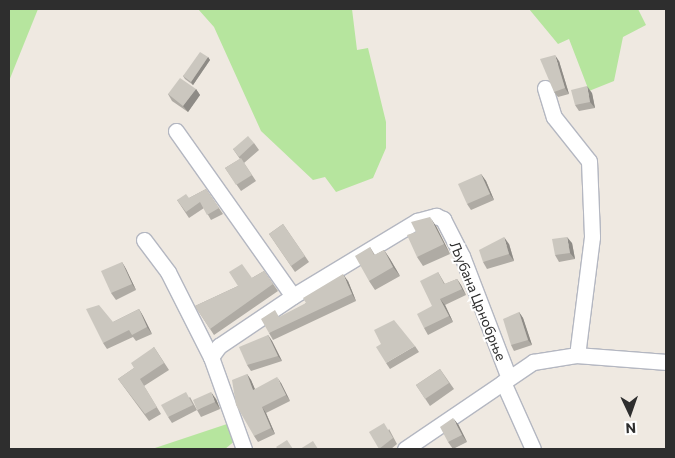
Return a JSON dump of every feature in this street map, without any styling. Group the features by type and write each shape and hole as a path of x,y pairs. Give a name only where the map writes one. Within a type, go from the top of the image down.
{"street":[{"path":"545,88 554,117 589,161 592,236 577,355"},
{"path":"176,131 294,296"},
{"name":"Љубана Црнобрње","path":"212,357 219,346 294,296 417,221 436,216 443,219 462,256 505,379 533,449"},
{"path":"144,240 168,272 212,357 244,449"},
{"name":"Љубана Црнобрње","path":"406,449 505,379 533,362 577,355 666,362"}],"green space":[{"path":"9,9 38,9 9,81"},
{"path":"198,9 352,9 357,50 368,48 386,122 386,148 373,178 336,192 325,177 313,180 261,131 214,27"},
{"path":"529,9 638,9 646,25 623,37 614,81 589,91 569,39 558,44"},
{"path":"230,423 236,440 225,449 152,449"}],"building":[{"path":"200,52 208,57 191,82 183,76"},
{"path":"555,55 565,88 554,92 540,59"},
{"path":"180,78 196,89 183,106 168,94"},
{"path":"587,86 590,102 575,105 571,90"},
{"path":"248,136 254,143 239,157 233,149"},
{"path":"241,158 252,175 236,185 225,168"},
{"path":"481,174 490,194 467,204 458,184"},
{"path":"206,189 219,208 207,215 200,202 186,212 177,200 186,194 189,198"},
{"path":"430,217 444,244 417,257 407,235 416,232 411,222"},
{"path":"283,224 305,256 291,266 269,234"},
{"path":"504,237 509,254 483,262 479,250"},
{"path":"567,237 570,253 555,255 552,239"},
{"path":"370,247 374,255 384,250 393,267 369,281 355,256"},
{"path":"122,262 132,284 111,293 101,271"},
{"path":"242,264 252,278 264,271 273,284 210,329 195,306 238,286 229,272"},
{"path":"438,272 444,284 457,279 462,289 440,299 449,316 424,328 417,314 432,306 420,281"},
{"path":"343,274 352,294 269,333 261,319 275,310 279,317 306,303 303,298"},
{"path":"99,305 113,322 139,309 147,327 132,335 129,330 103,343 86,309"},
{"path":"519,312 528,340 511,345 503,319"},
{"path":"394,320 415,346 386,363 376,347 381,344 374,330"},
{"path":"268,335 278,356 247,365 239,347"},
{"path":"154,347 164,363 140,379 157,407 145,414 118,379 134,368 131,363"},
{"path":"440,369 449,383 425,399 416,385"},
{"path":"247,374 253,390 277,377 286,395 262,407 271,428 254,436 236,405 232,380"},
{"path":"186,392 193,405 168,417 161,405"},
{"path":"211,392 215,402 197,410 193,400"},
{"path":"453,418 462,435 448,442 440,427"},
{"path":"384,423 393,438 379,449 369,432"},
{"path":"287,440 293,449 278,449 276,447"},
{"path":"313,441 318,449 300,449"}]}
